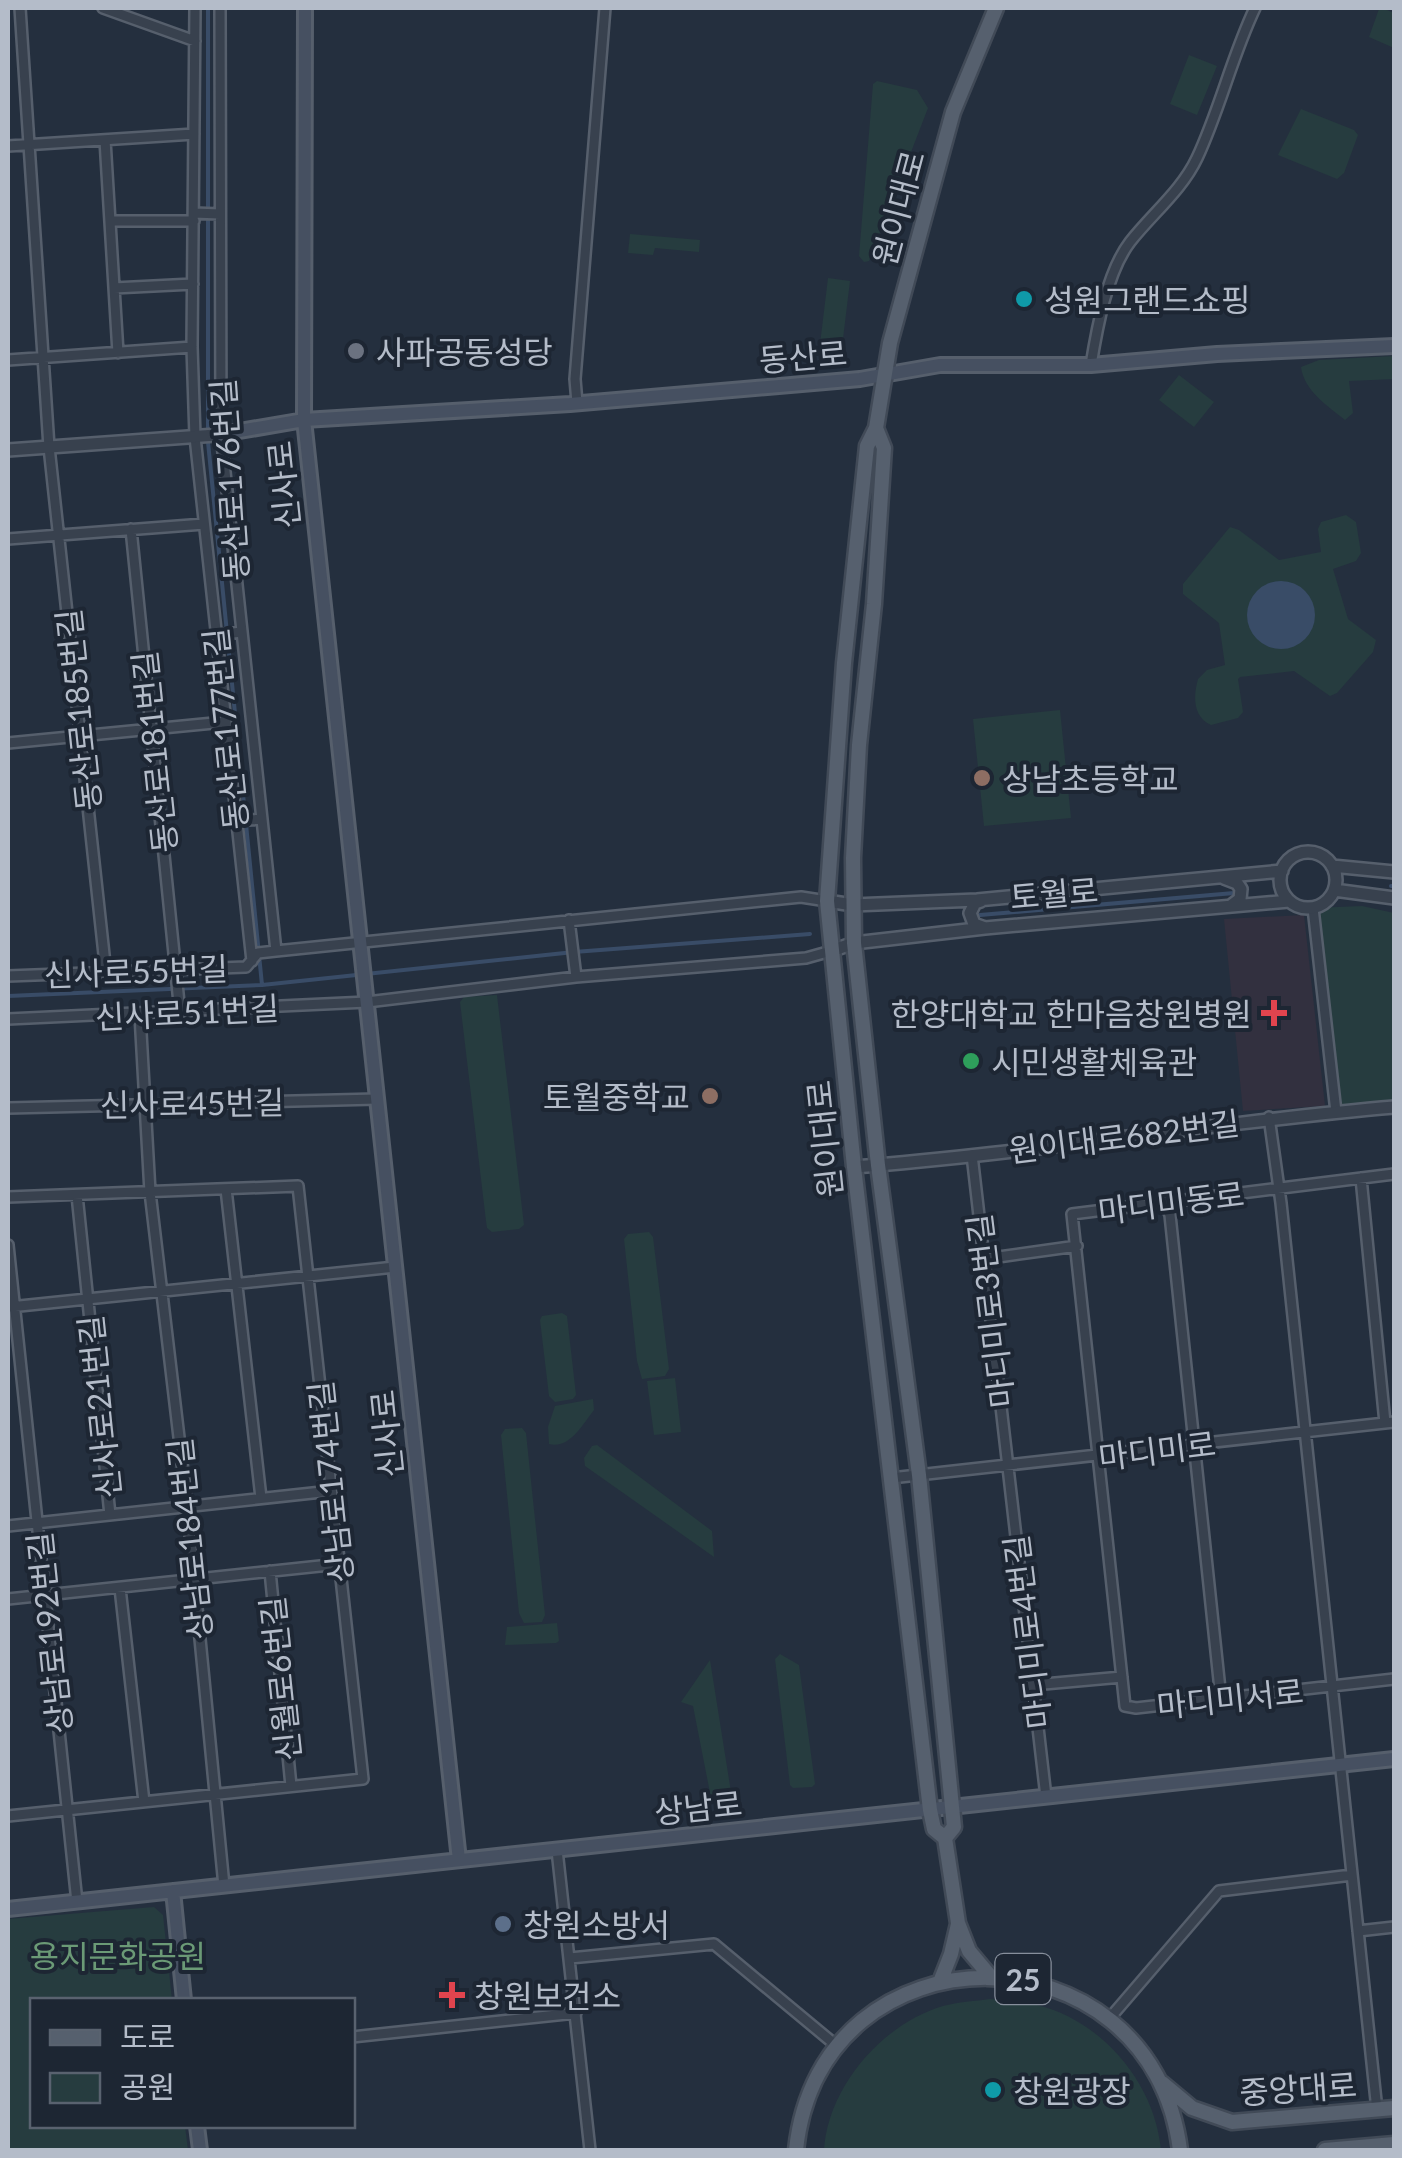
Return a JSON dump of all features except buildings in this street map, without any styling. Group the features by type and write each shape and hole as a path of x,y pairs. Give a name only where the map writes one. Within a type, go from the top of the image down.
{"main road":[{"name":"신사로","path":"305,8 304,420 459,1860"},
{"name":"원이대로","path":"946,1838 934,1828 930,1810 854,1166 827,901 867,446 876,428 884,374 953,112 996,8"},
{"name":"동산로","path":"219,434 304,420 578,403 884,374 940,364 1090,365 1394,346"},
{"name":"원이대로","path":"876,428 884,448 860,745 854,943 878,1165 919,1476 954,1826 946,1838 958,1923 968,1951 990,1976"},
{"name":"상남로","path":"8,1909 1394,1759"},
{"path":"173,1891 184,1998"},
{"name":"원이대로","path":"940,1982 952,1954 958,1923"},
{"name":"25","path":"794,2147 811,2091 838,2046 884,2006 940,1982 990,1976 1054,1988 1083,2001 1109,2020 1136,2047 1158,2079 1174,2120 1180,2150"},
{"name":"중앙대로","path":"1158,2079 1192,2108 1232,2122 1394,2108"},
{"name":"중앙대로","path":"1324,2150 1385,2146"}],"street":[{"name":"동산로185번길","path":"20,8 48,447 106,972"},
{"path":"103,8 196,40"},
{"name":"동산로177번길","path":"196,8 192,348 197,436 224,722 255,957"},
{"name":"동산로176번길","path":"220,8 219,434 274,951"},
{"path":"578,403 576,379 606,8"},
{"path":"1090,365 1098,322 1122,256 1181,184 1198,156 1255,8"},
{"path":"8,146 194,134"},
{"path":"104,140 118,352"},
{"path":"110,222 218,214"},
{"path":"114,288 193,284"},
{"path":"8,360 192,348"},
{"path":"8,450 219,434"},
{"path":"8,540 204,524"},
{"name":"동산로181번길","path":"131,530 179,1010"},
{"path":"218,635 240,632"},
{"path":"8,741 224,722"},
{"path":"237,820 260,819"},
{"path":"1306,852 1323,856 1332,866 1336,877 1334,890 1328,900 1313,908 1290,901 1280,884 1289,859 1306,852"},
{"path":"1332,866 1393,872"},
{"name":"토월로","path":"827,901 853,904 985,899 1282,870"},
{"path":"1391,897 1378,890 1376,880 1393,872"},
{"path":"1221,877 1238,883 1241,889 1240,899 1228,907"},
{"path":"1334,890 1391,897"},
{"name":"신사로55번길","path":"8,976 246,967 255,957 274,951 361,949 570,920 801,897 827,901"},
{"path":"984,928 974,924 970,913 975,904 985,899"},
{"name":"토월로","path":"831,952 854,943 984,928 1290,901"},
{"path":"1313,908 1336,1112"},
{"path":"570,920 576,976"},
{"name":"신사로51번길","path":"8,1019 367,1002 576,976 806,958 831,952"},
{"name":"상남로184번길","path":"140,1015 150,1192 187,1505 224,1886"},
{"name":"신사로45번길","path":"8,1108 377,1099"},
{"name":"원이대로682번길","path":"854,1166 1394,1107"},
{"path":"1269,1118 1280,1190 1377,2110"},
{"name":"마디미로3번길","path":"972,1156 1008,1467"},
{"name":"마디미동로","path":"984,1259 1077,1246 1072,1214 1394,1174"},
{"path":"1361,1178 1390,1423"},
{"name":"상남로174번길","path":"226,1189 298,1186 363,1779"},
{"path":"8,1197 226,1189 261,1498"},
{"name":"신사로21번길","path":"77,1195 110,1515"},
{"path":"1165,1202 1170,1215 1196,1445 1221,1699"},
{"name":"상남로192번길","path":"8,1246 10,1307 46,1594 77,1902"},
{"path":"1077,1246 1122,1677"},
{"path":"10,1307 395,1267"},
{"name":"마디미로","path":"891,1478 1390,1423"},
{"name":"마디미로4번길","path":"1008,1467 1046,1797"},
{"name":"신사로21번길","path":"8,1526 331,1491"},
{"path":"8,1599 339,1564"},
{"name":"신월로6번길","path":"270,1571 290,1786"},
{"path":"120,1588 144,1802"},
{"name":"마디미서로","path":"1033,1685 1122,1677 1125,1706 1136,1708 1394,1680"},
{"name":"신월로6번길","path":"8,1816 363,1779"},
{"path":"558,1850 590,2150"},
{"path":"1109,2020 1219,1891 1352,1875"},
{"path":"1358,1932 1394,1927"},
{"path":"570,1958 714,1944 838,2046"},
{"path":"355,2037 576,2013"}],"shaded area":[{"name":"한양대학교 한마음창원병원","path":"1304,915 1325,1106 1243,1111 1224,919"}],"green space":[{"path":"1382,8 1394,13 1394,48 1369,37"},
{"path":"1189,55 1217,66 1197,115 1170,104"},
{"path":"877,81 917,90 928,108 869,261 864,262 859,256 873,84"},
{"path":"1301,109 1358,135 1344,173 1337,179 1278,155"},
{"path":"630,234 700,240 699,252 655,248 653,255 628,253"},
{"path":"828,278 850,281 842,347 820,344"},
{"path":"1394,356 1394,379 1349,381 1353,413 1345,420 1312,391 1301,367 1319,360"},
{"path":"1179,375 1214,402 1194,427 1159,400"},
{"path":"1346,515 1356,522 1361,553 1356,561 1333,569 1348,619 1376,640 1373,652 1330,696 1294,671 1240,677 1243,712 1238,718 1211,725 1198,712 1195,693 1198,679 1207,670 1225,665 1219,623 1183,594 1183,584 1230,527 1279,560 1321,552 1321,522"},
{"path":"1060,710 1071,818 984,826 973,719"},
{"path":"1362,906 1394,913 1394,1107 1336,1112 1313,908"},
{"path":"497,995 524,1225 492,1232 486,1221 460,1002 464,997"},
{"path":"649,1232 653,1237 669,1369 665,1376 642,1379 624,1239 628,1234"},
{"path":"542,1316 567,1316 576,1395 555,1402 549,1396 540,1320"},
{"path":"675,1378 681,1432 654,1435 647,1381"},
{"path":"593,1399 594,1410 575,1435 563,1443 549,1444 548,1427 555,1406"},
{"path":"522,1428 526,1433 545,1615 542,1622 524,1623 519,1613 501,1435 505,1429"},
{"path":"597,1445 712,1531 714,1557 585,1466 584,1458"},
{"path":"557,1623 556,1643 505,1645 507,1627"},
{"path":"780,1654 799,1665 815,1784 812,1787 790,1785 775,1659"},
{"path":"710,1660 731,1792 711,1798 693,1706 681,1702"},
{"name":"용지문화공원","path":"154,1907 163,1915 172,1998 30,1998 30,2128 185,2128 188,2150 8,2150 8,1919"},
{"name":"창원광장","path":"990,1999 1031,2004 1061,2013 1104,2041 1137,2079 1157,2125 1161,2150 824,2150 828,2126 847,2081 880,2043 921,2015 949,2005"}],"water":[{"path":"1281,581 1305,591 1315,615 1305,639 1281,649 1257,639 1247,615 1257,591"}],"waterway":[{"path":"208,8 208,442 262,985"},
{"path":"980,915 1234,893"},
{"path":"8,996 262,985 574,952 810,934"}],"place":[{"name":"성원그랜드쇼핑","path":"1024,299"},
{"name":"사파공동성당","path":"356,351"},
{"name":"상남초등학교","path":"982,778"},
{"name":"한양대학교 한마음창원병원","path":"1274,1013"},
{"name":"시민생활체육관","path":"971,1061"},
{"name":"토월중학교","path":"710,1096"},
{"name":"창원소방서","path":"503,1924"},
{"name":"창원보건소","path":"452,1995"},
{"name":"창원광장","path":"993,2090"}]}
